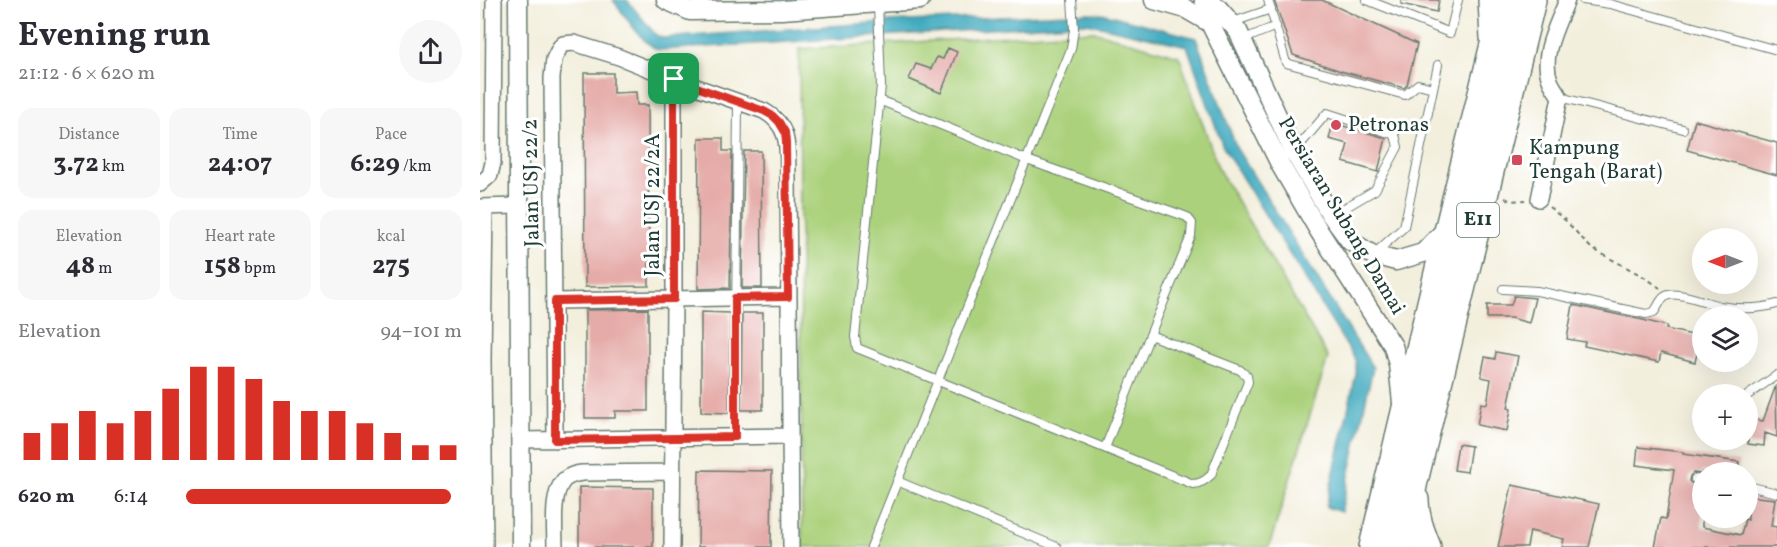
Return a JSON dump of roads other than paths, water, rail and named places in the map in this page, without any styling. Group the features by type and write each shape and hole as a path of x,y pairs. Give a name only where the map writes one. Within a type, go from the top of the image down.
{"highway":[{"name":"E11","path":"1373,547 1505,0"},
{"name":"E11","path":"1400,547 1485,191 1533,4"},
{"path":"1414,481 1415,510 1427,547"}],"street":[{"path":"480,184 490,175 493,163 494,0"},
{"path":"518,0 521,547"},
{"path":"666,0 690,11 782,5 878,6 920,0"},
{"name":"Persiaran Subang Damai","path":"1154,0 1186,9 1210,23 1281,166 1319,231 1393,346 1398,364 1402,399 1401,428"},
{"name":"Persiaran Subang Damai","path":"1204,0 1218,8 1242,40 1294,152 1331,215 1350,241 1373,255 1396,261 1423,253 1449,227"},
{"path":"1486,0 1490,65"},
{"path":"1539,199 1560,97 1550,81 1547,67 1550,47 1567,0"},
{"name":"Jalan USJ 22/2","path":"555,440 552,78 554,59 563,44 574,43 610,54 674,79"},
{"path":"674,79 764,111 773,116 785,132 788,179 791,547"},
{"name":"Jalan USJ 22/2A","path":"672,547 674,79"},
{"path":"485,547 482,207 519,206"},
{"path":"555,301 788,297"},
{"path":"521,440 789,436"},
{"path":"555,547 555,501 558,489 571,475 673,472"}],"lane":[{"path":"1268,0 1286,63 1405,95 1418,84 1433,88"},
{"path":"1367,0 1450,33 1458,0"},
{"path":"1583,0 1610,4 1777,50"},
{"path":"871,547 1071,49 1074,28 1072,4"},
{"path":"878,6 881,44 879,100 855,344 857,348 937,382 1193,484 1198,484 1211,475 1247,388 1247,376 1240,370 1150,335"},
{"path":"1231,23 1271,9"},
{"path":"1242,40 1276,26"},
{"path":"1373,255 1404,227 1438,65"},
{"path":"1560,97 1683,129"},
{"path":"879,100 1027,160 1187,217 1192,223 1191,236 1105,448"},
{"path":"735,437 738,101"},
{"path":"1281,166 1327,113 1395,135 1398,147 1375,190 1331,215 1319,231"},
{"path":"1503,289 1537,291 1646,314 1654,312 1661,299 1669,295 1741,308 1769,307 1777,304"},
{"path":"1758,388 1777,375"},
{"path":"897,481 1057,547"},
{"path":"1758,488 1777,493"}],"water":[{"path":"613,0 627,0 656,35 663,38 885,22 1089,13 1106,14 1196,38 1237,149 1373,368 1341,512 1326,507 1356,374 1356,361 1223,147 1187,46 1087,23 660,50 641,37"}],"place":[{"name":"Petronas","path":"1336,125"},
{"name":"Kampung Tengah (Barat)","path":"1517,160"}]}
